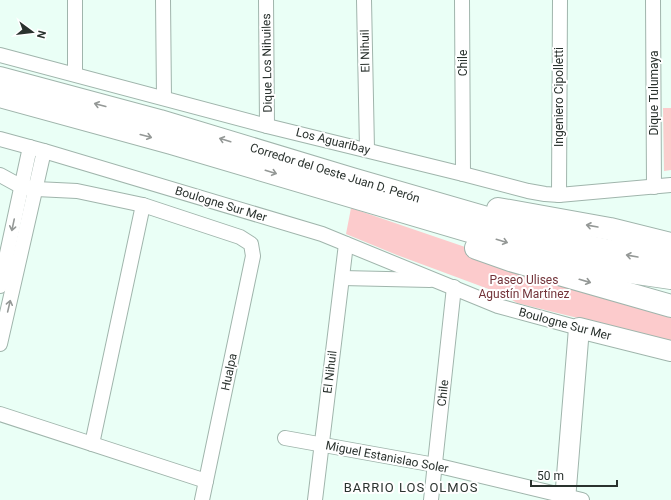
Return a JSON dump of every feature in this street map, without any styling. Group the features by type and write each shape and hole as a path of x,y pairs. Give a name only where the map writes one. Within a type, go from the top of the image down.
{"highway":[{"name":"Corredor del Oeste Juan D. Perón","path":"0,78 160,121 544,254 610,269 671,278"},
{"name":"Corredor del Oeste Juan D. Perón","path":"0,96 171,142 580,246 637,257 671,261"},
{"path":"0,103 32,105"},
{"path":"352,188 471,202 511,211 610,229 671,244"},
{"path":"352,188 431,231 510,260 671,306"}],"street":[{"path":"75,0 75,74"},
{"path":"163,0 164,98"},
{"name":"Dique Los Nihuiles","path":"266,0 267,126"},
{"name":"El Nihuil","path":"364,0 367,149"},
{"name":"Chile","path":"462,0 464,174"},
{"name":"Ingeniero Cipolletti","path":"559,195 560,0"},
{"name":"Dique Tulumaya","path":"653,0 654,187"},
{"name":"Los Aguaribay","path":"0,55 267,126 367,149 528,191 559,195 671,185"},
{"name":"Boulogne Sur Mer","path":"0,139 44,150 322,234 506,308 671,351"},
{"path":"0,344 29,188 30,147"},
{"path":"0,286 29,188 44,150"},
{"path":"0,174 29,188 77,191 143,205 92,444"},
{"name":"Hualpa","path":"143,205 240,237 251,244 253,256 202,500"},
{"name":"El Nihuil","path":"315,500 346,244"},
{"name":"Boulogne Sur Mer","path":"342,278 438,280"},
{"name":"Chile","path":"431,500 454,287"},
{"path":"571,499 579,328"},
{"path":"0,414 206,482"},
{"name":"Miguel Estanislao Soler","path":"285,438 435,465 571,499"}],"green space":[{"path":"663,108 671,108 671,170 664,171"},
{"name":"Paseo Ulises Agustín Martínez","path":"351,208 468,248 671,310 671,341 517,303 502,294 397,255 346,234"}],"district":[{"name":"BARRIO LOS OLMOS","path":"411,487"}]}
